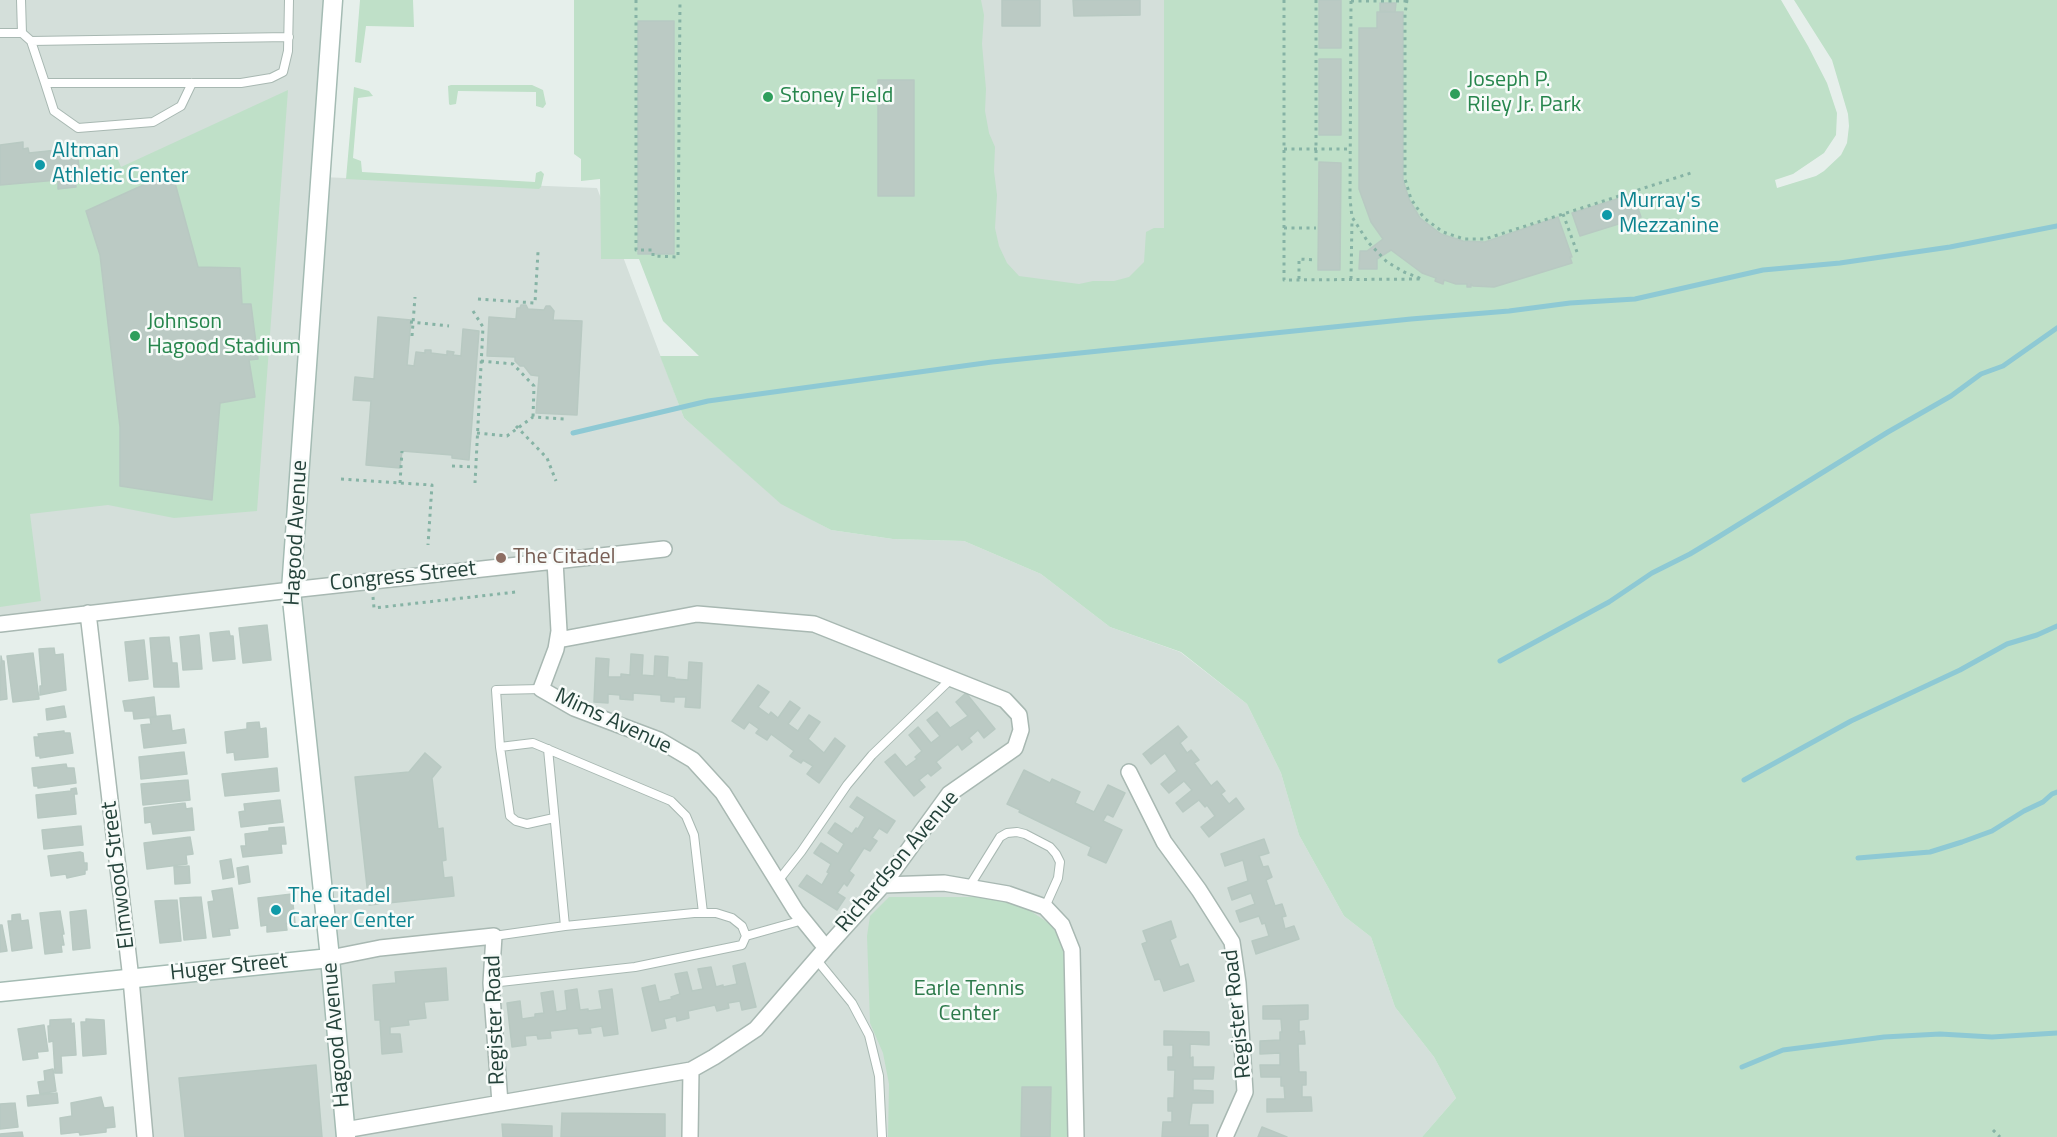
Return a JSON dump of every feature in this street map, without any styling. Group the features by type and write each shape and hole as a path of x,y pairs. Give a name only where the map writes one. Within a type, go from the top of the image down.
{"street":[{"name":"Hagood Avenue","path":"333,0 291,590 330,958 345,1133"},
{"name":"Congress Street","path":"0,624 664,549"},
{"name":"Mims Avenue","path":"555,561 560,616 558,640 541,689 574,708 659,740 693,760 723,793 803,920 821,953"},
{"name":"Elmwood Street","path":"88,613 131,979 145,1137"},
{"name":"Richardson Avenue","path":"345,1133 691,1070 732,1046 756,1029 883,885 950,794 1014,748 1021,730 1019,715 1005,700 814,624 697,614 558,640"},
{"name":"Register Road","path":"1129,772 1164,842 1199,890 1232,942 1238,983 1245,1092 1226,1137"},
{"path":"883,885 944,883 1008,894 1045,907 1062,925 1072,950 1076,1137"},
{"name":"Huger Street","path":"0,992 330,958 380,948 494,936"},
{"name":"Register Road","path":"494,936 491,983 500,1103"},
{"path":"690,1137 691,1070"}],"lane":[{"path":"21,0 22,33"},
{"path":"45,83 241,83 271,78 283,72 288,51 289,0"},
{"path":"0,33 22,33 31,41 54,111 78,128 153,122 181,106 192,83"},
{"path":"31,41 289,37"},
{"path":"778,881 866,762 951,679"},
{"path":"541,689 496,690 500,747 510,816 516,821 527,824 554,818"},
{"path":"500,747 533,743 671,801 686,816 694,835 703,913"},
{"path":"548,749 565,926"},
{"path":"969,887 1000,837 1007,833 1025,834 1050,847 1060,862 1061,870 1045,907"},
{"path":"491,983 635,967 742,945 746,936 742,926 732,918 716,913 703,913 565,926 494,936"},
{"path":"746,936 803,920"},
{"path":"821,953 869,1035 879,1076 882,1137"}],"path":[{"path":"636,0 636,250 653,250 653,256 678,257 680,0"},
{"path":"1284,0 1284,280 1422,279 1387,262 1368,242 1352,217"},
{"path":"1316,0 1316,164"},
{"path":"1351,279 1351,0 1407,0 1405,14 1405,179 1411,199 1424,218 1443,232 1464,239 1485,239 1694,172"},
{"path":"1284,149 1350,149"},
{"path":"1563,214 1576,252"},
{"path":"1284,228 1316,228"},
{"path":"478,299 535,303 537,252"},
{"path":"1299,279 1299,259 1316,260"},
{"path":"412,336 415,297"},
{"path":"530,303 530,309"},
{"path":"473,311 483,327 475,483"},
{"path":"412,322 449,326"},
{"path":"481,361 513,364 524,375 534,386 533,417"},
{"path":"524,375 528,371"},
{"path":"477,434 507,436 533,417 565,419"},
{"path":"517,427 547,458 556,481"},
{"path":"400,483 402,451"},
{"path":"452,466 476,467"},
{"path":"341,478 432,485 428,545"},
{"path":"371,581 374,608 516,592"},
{"path":"1993,1130 2000,1137"}],"shaded area":[{"name":"The Citadel","path":"0,0 324,0 321,177 597,188 684,418 781,503 831,530 893,539 964,541 1041,574 1110,627 1180,652 1247,704 1281,773 1299,835 1344,916 1371,937 1395,1007 1434,1057 1456,1098 1422,1137 145,1137 131,979 330,957 291,590 0,624"},
{"path":"920,0 1164,0 1164,304 956,308 928,15"}],"green space":[{"path":"360,0 413,0 414,27 366,26 361,63 355,62"},
{"path":"574,0 981,0 984,15 982,44 986,89 985,111 989,133 995,147 994,171 997,195 995,228 999,246 1007,263 1019,276 1079,284 1114,281 1129,277 1144,262 1146,232 1154,228 1164,228 1164,0 1781,0 1827,83 1837,113 1836,135 1824,153 1793,174 1775,180 1777,188 1816,176 1824,171 1841,155 1847,143 1849,126 1848,114 1832,60 1794,0 2057,0 2057,1137 1422,1137 1456,1098 1434,1057 1395,1007 1371,937 1344,916 1299,835 1281,773 1247,704 1181,652 1110,627 1041,574 964,541 893,539 831,530 781,504 684,418 660,356 699,356 663,321 639,259 601,259 600,179 581,181 581,159 574,154"},
{"path":"532,85 543,90 546,104 543,108 536,106 536,92 458,91 456,104 450,105 448,86"},
{"path":"354,87 369,91 373,96 358,98 353,158 361,161 362,172 535,182 536,173 541,171 544,174 541,187 539,189 346,179"},
{"name":"Johnson Hagood Stadium","path":"288,90 257,511 174,518 108,505 30,514 41,601 0,607 0,145 23,142 23,148 28,148 29,153 111,143 121,167"},
{"name":"Earle Tennis Center","path":"889,897 989,897 1026,908 1050,924 1063,942 1070,1006 1073,1137 888,1137 889,1084 883,1053 870,1023 867,936 870,916"}],"building":[{"path":"1002,0 1040,0 1040,26 1002,26"},
{"path":"1073,0 1140,0 1140,15 1074,16"},
{"path":"1319,0 1341,0 1341,48 1319,48"},
{"path":"1380,3 1396,3 1395,12 1380,11"},
{"path":"1377,12 1403,12 1403,180 1409,199 1420,218 1441,234 1463,241 1485,242 1558,217 1572,263 1494,287 1471,284 1471,287 1467,287 1467,284 1456,284 1444,280 1443,284 1435,281 1436,278 1422,273 1391,250 1377,259 1377,269 1359,269 1360,251 1367,251 1383,239 1371,222 1359,189 1359,28 1377,28"},
{"path":"638,21 674,21 674,254 638,254"},
{"path":"1319,59 1341,59 1341,135 1319,135"},
{"path":"878,80 914,80 914,196 878,196"},
{"name":"Altman Athletic Center","path":"23,142 23,149 28,148 29,153 77,148 80,177 75,178 76,187 58,189 58,180 0,185 0,145"},
{"path":"1319,162 1341,163 1340,270 1318,270"},
{"path":"172,172 198,267 240,268 242,304 251,304 258,359 249,360 255,397 220,403 212,500 120,486 120,427 100,255 86,211"},
{"name":"Murray's Mezzanine","path":"1633,194 1641,217 1580,236 1572,213"},
{"path":"526,305 528,309 544,310 546,306 550,306 554,311 553,320 582,321 577,415 536,413 539,376 531,375 524,366 520,366 515,361 515,357 487,356 489,317 516,319 517,308"},
{"path":"378,317 411,320 407,365 414,366 416,352 425,353 425,350 447,355 447,351 454,352 453,355 461,356 463,329 479,331 469,460 452,458 452,455 402,451 400,468 366,465 371,401 353,400 355,377 374,379"},
{"path":"267,625 271,660 243,663 239,628"},
{"path":"229,631 230,636 233,636 235,659 213,661 210,633"},
{"path":"199,635 202,669 183,670 180,637"},
{"path":"169,637 172,663 177,663 179,687 154,687 150,638"},
{"path":"144,640 148,679 129,681 125,642"},
{"path":"54,648 55,655 63,654 66,690 40,695 40,686 42,686 39,649"},
{"path":"33,653 39,699 13,702 7,656"},
{"path":"631,654 643,655 642,675 654,676 655,656 668,657 667,677 674,679 688,680 689,662 702,663 700,708 685,707 686,697 674,697 674,702 661,701 661,695 633,693 633,700 620,699 620,695 608,694 608,703 594,702 596,658 609,659 608,677 621,677 621,674 630,675"},
{"path":"1,656 4,661 7,699 0,700"},
{"path":"758,685 769,692 758,707 769,715 771,712 778,718 790,701 800,708 788,724 798,731 809,715 820,722 808,739 824,753 835,738 845,746 819,783 807,774 813,766 803,760 801,763 790,756 794,751 771,734 767,740 756,733 759,729 749,722 744,729 732,721"},
{"path":"966,693 995,729 984,738 978,730 969,738 972,742 962,750 958,744 936,762 941,768 931,776 928,773 919,780 925,787 914,796 885,762 895,754 906,767 917,759 915,757 922,751 909,735 918,727 931,743 940,736 927,720 937,712 950,728 968,716 956,702"},
{"path":"154,697 156,717 134,719 133,711 125,711 123,701"},
{"path":"64,706 66,717 47,720 46,709"},
{"path":"170,715 172,731 184,729 186,743 144,748 141,725 151,724 150,717"},
{"path":"259,722 260,729 266,728 268,757 235,760 234,752 227,753 225,732 247,729 247,723"},
{"path":"1178,726 1187,737 1180,743 1187,753 1191,750 1199,760 1194,763 1211,786 1217,781 1225,791 1221,794 1229,804 1236,798 1244,809 1209,837 1201,827 1215,816 1207,805 1205,807 1199,800 1183,812 1176,803 1192,790 1184,781 1169,793 1161,784 1177,771 1165,753 1151,764 1143,754"},
{"path":"64,731 64,733 70,733 73,753 40,758 36,756 34,737 39,737 38,734"},
{"path":"184,752 187,774 141,779 139,757"},
{"path":"425,753 441,767 432,778 438,829 443,828 446,860 442,861 444,878 452,877 454,896 369,905 355,777 409,772"},
{"path":"66,764 67,768 74,768 76,783 38,788 34,786 32,768"},
{"path":"277,768 279,791 225,796 222,774"},
{"path":"1024,770 1050,783 1052,779 1080,792 1075,803 1094,812 1108,785 1125,793 1113,817 1107,814 1103,821 1122,830 1106,863 1088,855 1091,847 1007,804"},
{"path":"188,780 190,800 143,805 141,784"},
{"path":"76,788 77,794 74,794 76,814 38,818 36,795 71,791"},
{"path":"857,797 895,821 887,833 879,828 872,838 877,841 870,851 864,848 849,871 854,875 847,886 844,883 837,893 845,898 837,910 799,886 807,875 822,885 831,864 814,853 821,843 838,854 844,844 828,833 835,823 852,834 856,828 858,829 865,817 850,807"},
{"path":"280,800 283,822 241,827 239,812 245,811 244,804"},
{"path":"185,803 186,809 192,808 194,830 153,834 151,822 145,823 144,808"},
{"path":"81,826 83,845 44,849 42,830"},
{"path":"284,827 286,844 281,844 282,853 243,857 241,846 246,846 245,834"},
{"path":"190,837 193,854 186,855 187,864 147,869 144,843"},
{"path":"1264,839 1269,853 1259,856 1263,867 1268,866 1272,877 1266,880 1275,906 1282,904 1286,916 1282,917 1285,929 1294,926 1299,939 1256,954 1252,941 1269,936 1265,923 1262,924 1259,916 1240,922 1236,911 1255,904 1251,893 1232,900 1228,888 1248,881 1243,860 1225,866 1221,854"},
{"path":"83,853 84,863 87,863 85,874 67,878 66,874 51,876 48,856"},
{"path":"231,859 234,877 223,879 220,861"},
{"path":"189,866 190,883 175,884 174,867"},
{"path":"248,866 250,882 239,884 237,868"},
{"path":"232,888 238,928 229,929 230,935 213,937 208,902 214,901 212,891"},
{"name":"The Citadel Career Center","path":"292,894 295,923 286,924 287,930 267,932 267,925 261,926 258,898"},
{"path":"201,897 206,938 184,940 180,898"},
{"path":"177,900 181,941 160,943 155,901"},
{"path":"86,910 90,948 73,950 70,912"},
{"path":"60,911 64,934 62,934 64,945 61,945 62,952 45,954 40,913"},
{"path":"20,914 21,921 28,920 32,948 12,951 8,921 12,921 12,915"},
{"path":"1171,921 1176,937 1170,940 1180,967 1188,964 1194,981 1164,991 1160,979 1155,980 1142,944 1147,942 1143,931"},
{"path":"0,925 2,925 7,951 0,952"},
{"path":"745,963 756,1007 742,1010 740,1001 728,1003 729,1008 717,1011 715,1005 688,1011 689,1018 677,1021 676,1016 664,1019 666,1028 652,1031 642,988 655,985 659,1002 672,999 671,997 680,994 675,974 687,972 692,991 703,989 698,969 711,967 716,987 737,984 733,966"},
{"path":"446,968 448,1000 424,1002 426,1018 408,1020 409,1025 390,1027 390,1034 400,1034 402,1052 382,1054 380,1020 375,1020 373,985 396,983 395,972"},
{"path":"577,989 580,1010 588,1009 588,1011 602,1009 599,991 612,989 618,1034 604,1036 602,1026 590,1028 591,1033 579,1034 578,1028 550,1031 551,1038 538,1039 537,1035 525,1036 526,1045 512,1047 507,1003 520,1001 522,1019 535,1017 535,1014 544,1013 541,993 553,991 556,1012 567,1010 565,991"},
{"path":"1308,1005 1308,1019 1299,1020 1299,1032 1304,1031 1305,1044 1298,1044 1299,1072 1306,1072 1306,1085 1302,1085 1302,1097 1311,1097 1312,1111 1267,1112 1267,1099 1285,1099 1281,1077 1261,1077 1260,1065 1280,1065 1280,1053 1260,1054 1260,1041 1280,1040 1280,1032 1282,1032 1281,1019 1263,1019 1263,1006"},
{"path":"71,1019 71,1024 74,1023 76,1055 61,1056 62,1073 55,1073 53,1041 49,1042 48,1026 50,1026 50,1020"},
{"path":"86,1019 104,1020 106,1054 83,1056 81,1022 86,1022"},
{"path":"44,1025 48,1051 37,1052 38,1058 23,1060 18,1029"},
{"path":"1164,1031 1209,1032 1209,1045 1190,1044 1190,1058 1193,1057 1193,1067 1214,1067 1213,1079 1193,1079 1193,1090 1213,1091 1213,1103 1192,1103 1189,1125 1208,1125 1208,1137 1162,1137 1163,1122 1172,1122 1172,1111 1168,1111 1168,1098 1174,1098 1175,1070 1168,1070 1168,1057 1173,1057 1173,1045 1164,1045"},
{"path":"316,1065 322,1137 185,1137 179,1078"},
{"path":"53,1069 56,1091 40,1094 38,1082 45,1081 44,1071"},
{"path":"1022,1087 1051,1087 1050,1137 1021,1137"},
{"path":"57,1093 58,1103 28,1106 27,1096"},
{"path":"101,1097 104,1108 113,1107 115,1127 106,1128 106,1132 80,1135 79,1132 61,1134 60,1118 72,1116 71,1103"},
{"path":"15,1103 18,1127 0,1129 0,1104"},
{"path":"562,1113 665,1114 665,1137 561,1137"},
{"path":"502,1124 552,1126 552,1137 503,1137"},
{"path":"1262,1127 1287,1137 1258,1137"},
{"path":"22,1132 23,1137 0,1137 0,1134"}],"waterway":[{"path":"573,433 708,401 992,362 1570,303 1635,299 1763,270 1840,263 1950,247 2057,226"},
{"path":"1500,661 1609,602 1652,573 1690,554 1888,432 1951,396 1981,374 2003,366 2057,328"},
{"path":"1744,780 1851,721 1960,670 2007,644 2057,626"},
{"path":"1858,858 1930,852 1962,842 1992,831 2057,792"},
{"path":"1742,1067 1783,1050 1884,1037 1940,1034 1992,1037 2057,1033"}],"place":[{"name":"Joseph P. Riley Jr. Park","path":"1455,94"},
{"name":"Stoney Field","path":"768,97"},
{"name":"Altman Athletic Center","path":"40,165"},
{"name":"Murray's Mezzanine","path":"1607,215"},
{"name":"Johnson Hagood Stadium","path":"135,336"},
{"name":"The Citadel","path":"501,558"},
{"name":"The Citadel Career Center","path":"276,910"}]}
